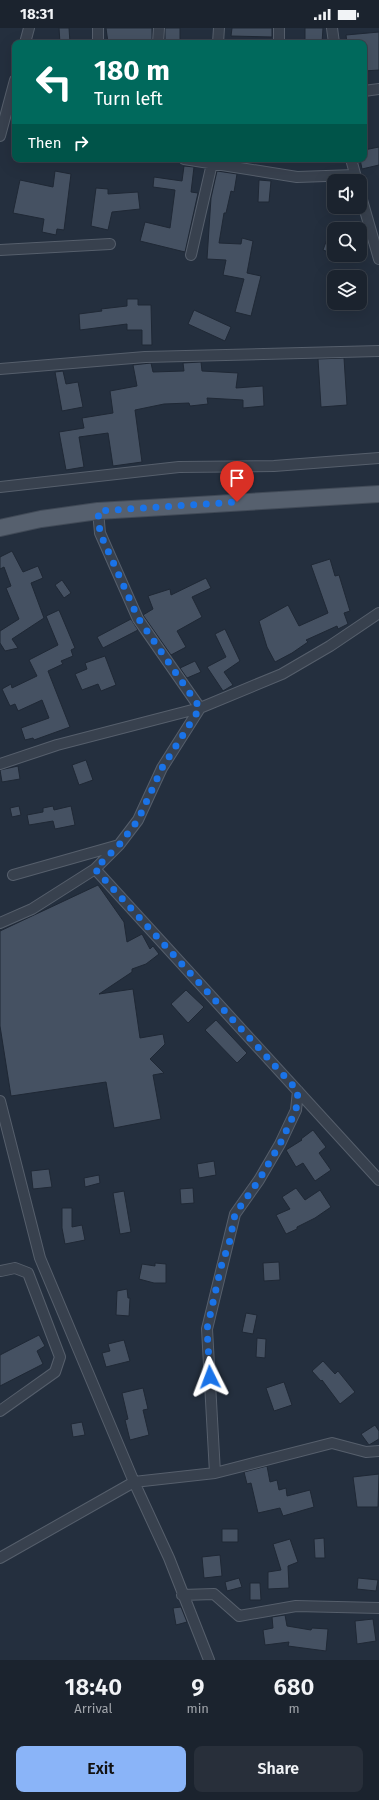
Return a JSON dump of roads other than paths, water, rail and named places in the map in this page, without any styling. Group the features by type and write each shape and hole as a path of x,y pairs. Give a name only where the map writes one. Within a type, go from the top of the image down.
{"main road":[{"path":"0,528 41,519 98,511 379,494"}],"street":[{"path":"26,40 29,28"},
{"path":"98,28 98,40"},
{"path":"158,40 159,28"},
{"path":"218,40 219,28"},
{"path":"279,28 279,40"},
{"path":"332,28 334,40"},
{"path":"367,90 379,89"},
{"path":"0,136 12,91"},
{"path":"191,255 213,162"},
{"path":"218,162 297,177 327,178"},
{"path":"352,162 355,174"},
{"path":"366,214 379,259"},
{"path":"0,250 110,244"},
{"path":"0,369 145,357 379,351"},
{"path":"0,487 179,467 274,466 379,458"},
{"path":"98,511 100,533 138,618 200,708"},
{"path":"0,764 57,745 200,708 282,674 330,646 379,613"},
{"path":"0,923 32,909 95,869 119,845 138,820 162,768 200,708"},
{"path":"13,874 119,845"},
{"path":"95,869 379,1180"},
{"path":"215,1473 207,1329 221,1267 230,1240 235,1214 255,1187 280,1144 296,1110 298,1091"},
{"path":"0,1101 40,1258 134,1482 169,1558 209,1660"},
{"path":"0,1411 55,1372 60,1357 28,1273 15,1268 1,1271"},
{"path":"0,1558 134,1482 215,1473 332,1443 366,1452 379,1451"},
{"path":"182,1594 214,1594 239,1616 296,1606 379,1608"}]}
